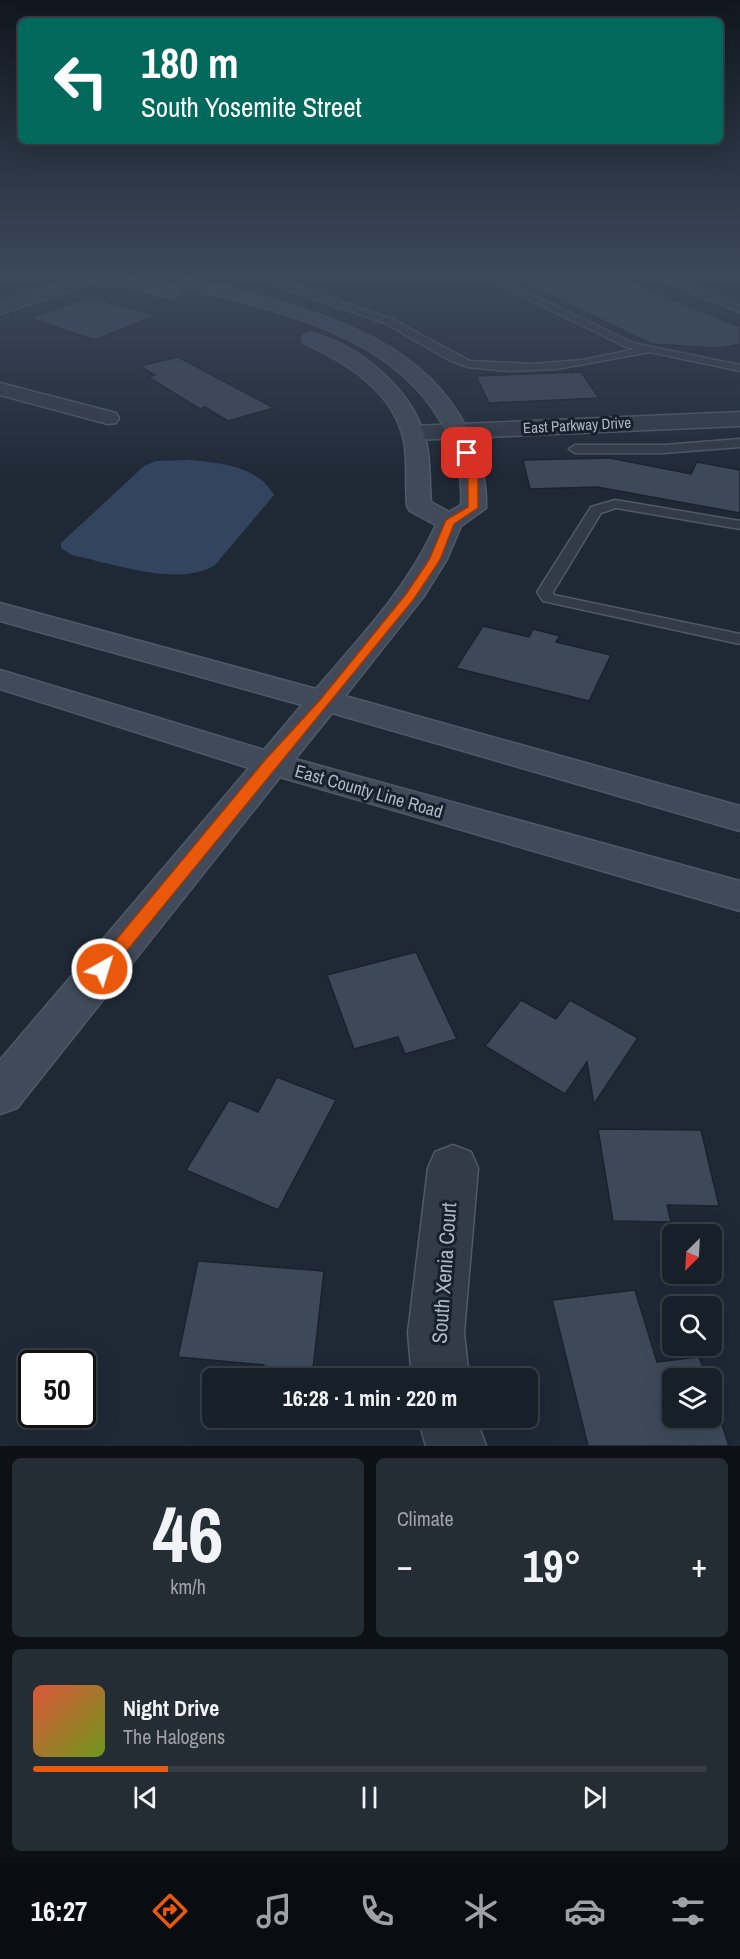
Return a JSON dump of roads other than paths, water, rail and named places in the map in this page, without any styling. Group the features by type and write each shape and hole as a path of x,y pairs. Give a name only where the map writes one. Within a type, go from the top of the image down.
{"main road":[{"path":"318,342 344,355 393,396 414,433 419,506 450,522"},
{"path":"0,1094 270,763 325,703 410,596 434,560 450,522 473,508 473,478 460,431 445,407 419,377 367,342"},
{"path":"0,612 325,703 584,771 740,819"},
{"name":"East County Line Road","path":"0,679 270,763 740,896"}],"street":[{"path":"0,389 108,418"},
{"name":"East Parkway Drive","path":"414,433 740,419"},
{"name":"South Xenia Court","path":"439,1368 436,1333 453,1168"},
{"path":"450,1428 456,1446"}],"lane":[{"path":"429,342 467,364 509,366 590,363 646,350"},
{"path":"625,342 646,350 740,368"},
{"path":"679,420 701,445"},
{"path":"575,449 664,449 740,443"},
{"path":"740,525 615,504 596,510 545,592 548,598 565,603 740,639"}],"water":[{"path":"187,460 236,467 258,478 274,495 215,565 200,572 183,574 145,572 72,555 61,548 61,543 144,466 156,461"}]}
